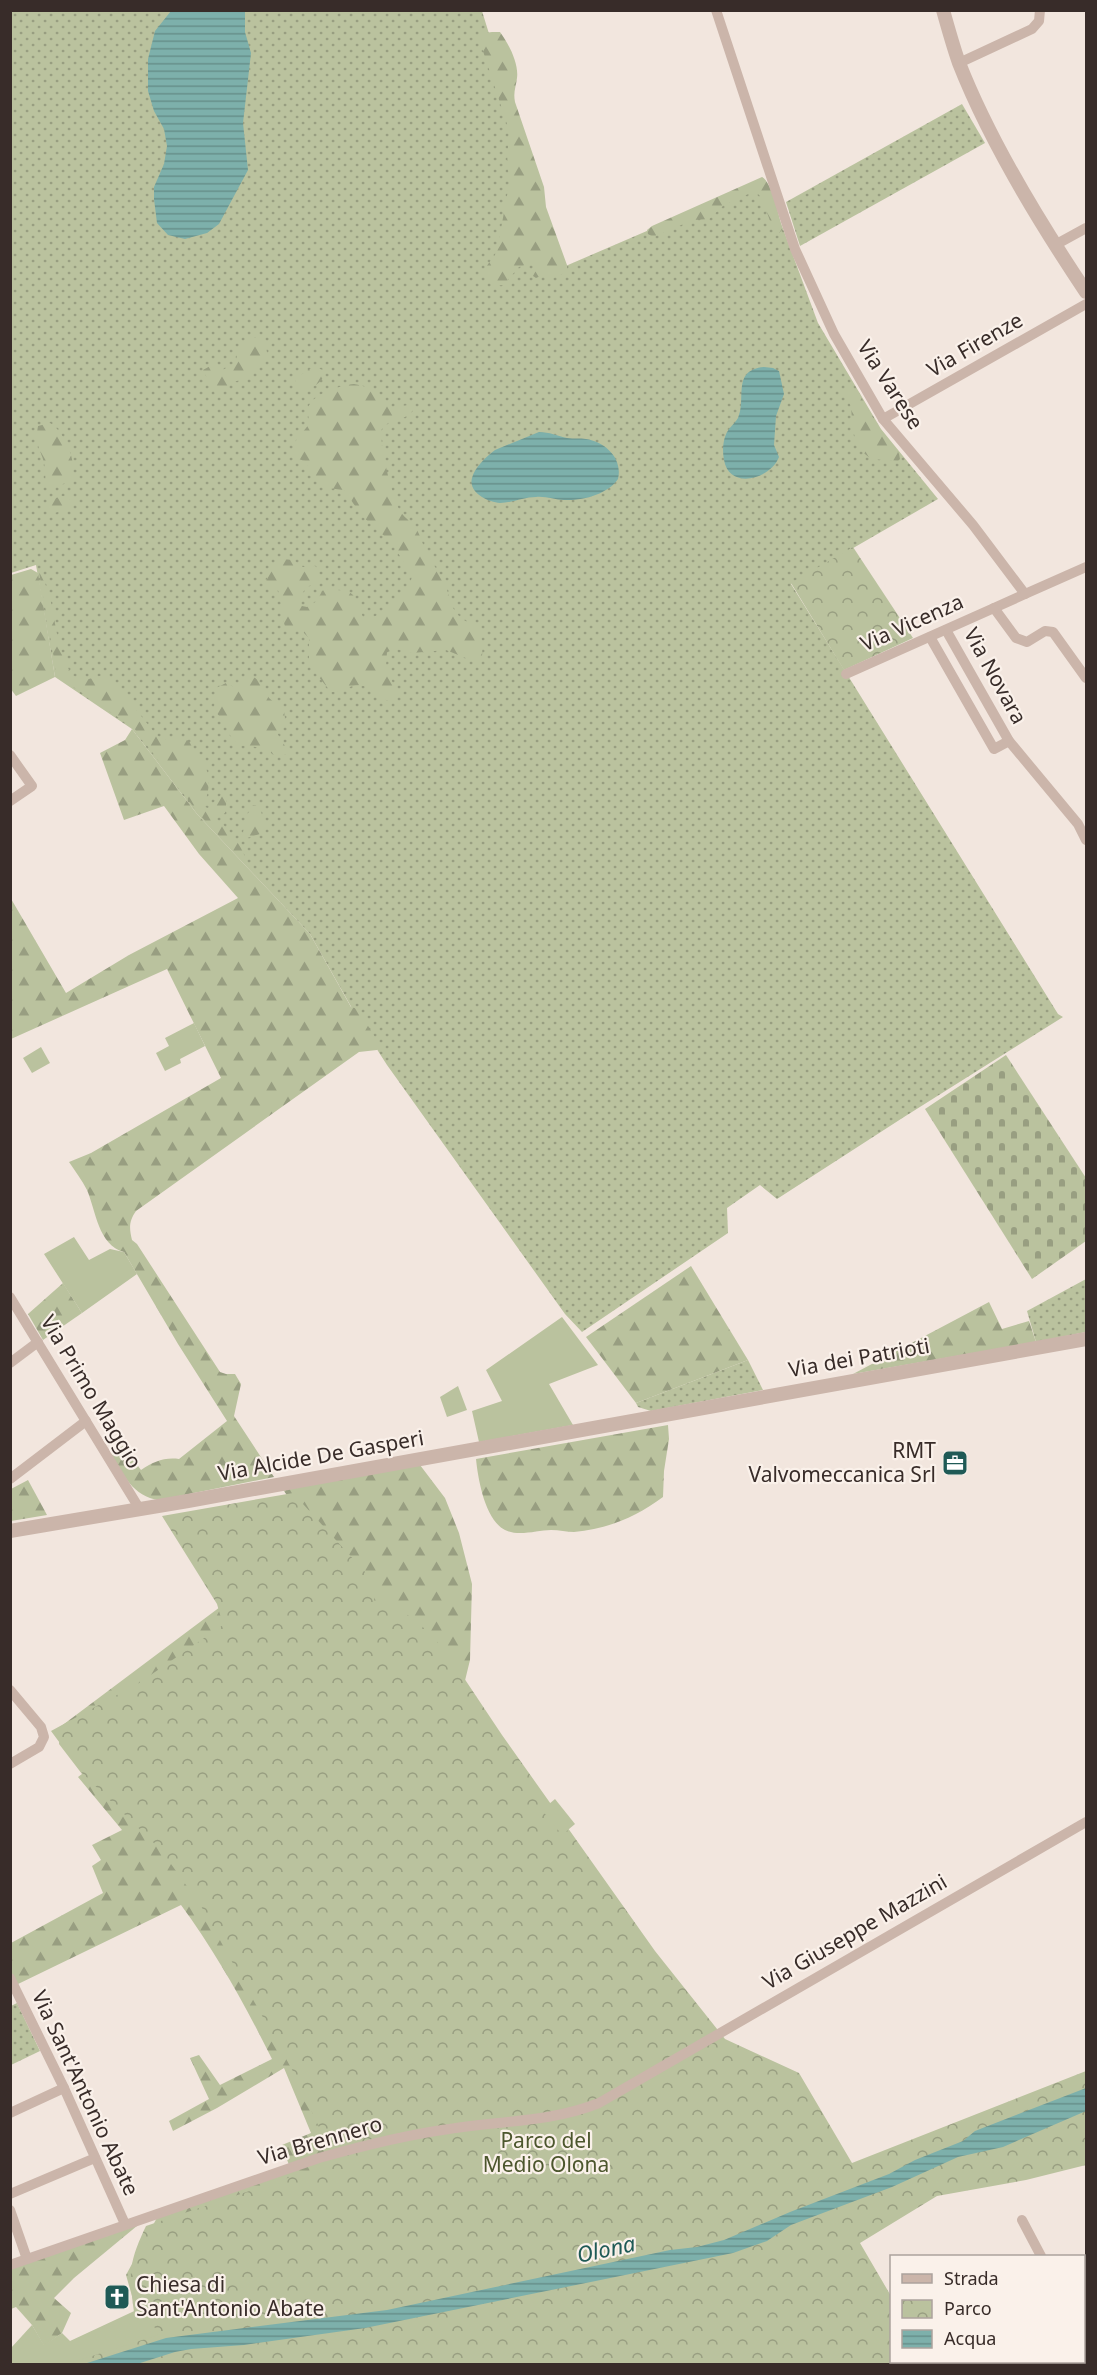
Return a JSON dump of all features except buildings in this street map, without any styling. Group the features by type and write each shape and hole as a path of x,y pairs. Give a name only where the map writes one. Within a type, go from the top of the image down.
{"street":[{"name":"Via Varese","path":"716,10 795,249 834,334 883,419 973,525 1025,594"},
{"path":"943,10 959,63 1012,170 1055,245 1086,292"},
{"path":"959,63 1032,29 1040,21 1040,10"},
{"path":"1055,245 1086,228"},
{"name":"Via Firenze","path":"883,419 1086,304"},
{"path":"1086,567 994,608 1019,640 1027,642 1045,631 1053,632 1086,678"},
{"name":"Via Vicenza","path":"846,674 994,608"},
{"name":"Via Novara","path":"946,630 1009,741 1078,824 1086,840"},
{"name":"Via Novara","path":"930,637 994,749 1009,741"},
{"path":"10,755 32,786 10,801"},
{"name":"Via Primo Maggio","path":"10,1297 139,1508"},
{"name":"Via dei Patrioti","path":"638,1419 1086,1338"},
{"path":"10,1363 38,1342"},
{"name":"Via Alcide De Gasperi","path":"10,1531 638,1419"},
{"path":"10,1479 86,1421"},
{"path":"10,1690 41,1727 44,1737 42,1743 10,1764"},
{"name":"Via Giuseppe Mazzini","path":"643,2076 1086,1822"},
{"name":"Via Sant'Antonio Abate","path":"10,1977 64,2088 125,2224"},
{"name":"Via Brennero","path":"10,2265 319,2158 362,2146 447,2129 574,2113 599,2103 643,2076"},
{"path":"10,2113 64,2088"},
{"path":"10,2194 95,2158"},
{"path":"10,2210 27,2259"},
{"path":"1022,2220 1040,2255"}],"green space":[{"path":"10,11 482,11 561,268 765,180 818,323 881,429 938,499 791,584 1058,1014 1063,1017 777,1199 760,1185 727,1208 728,1233 582,1332 565,1314 387,1065 310,934 197,814 132,729 55,677 36,565 11,573"},
{"path":"500,32 515,60 517,78 514,92 515,102 544,187 546,207 567,265 567,272 553,278 543,275 536,278 533,276 535,266 532,263 519,267 503,285 491,283 483,274 497,251 510,179 507,165 509,130 482,48 481,38 484,33"},
{"path":"962,104 985,143 800,246 786,202"},
{"path":"762,177 766,180 775,201 782,230 779,233 774,231 761,197 755,191 724,205 709,219 693,220 653,237 648,234 647,230 652,226"},
{"path":"252,338 262,340 267,350 267,358 251,374 242,380 231,382 220,394 215,393 203,370 212,365 221,371 236,362 240,347"},
{"path":"314,367 323,370 325,375 323,378 310,388 299,389 295,378"},
{"path":"354,384 375,392 392,407 410,405 413,410 405,417 387,424 381,431 390,483 400,511 416,529 446,587 452,606 457,614 477,629 482,644 482,657 473,661 446,650 412,653 397,649 387,652 386,666 398,696 389,700 359,685 331,692 309,665 309,638 300,629 287,630 277,588 265,583 272,568 282,559 293,560 303,567 315,566 319,569 319,580 306,588 299,598 302,606 307,607 317,601 322,591 326,589 348,591 353,595 363,617 371,617 383,612 409,588 412,576 392,543 362,516 344,490 329,488 319,483 305,461 292,457 294,443 310,423 308,409 314,399 327,391"},
{"path":"851,388 860,395 876,423 899,454 898,461 871,459 859,449 853,431 851,407 845,391"},
{"path":"50,423 60,433 69,448 73,473 71,480 59,486 48,487 37,433 38,426"},
{"path":"63,496 71,500 73,510 50,514 48,500"},
{"path":"853,547 913,638 844,670 791,583"},
{"path":"31,569 38,573 55,677 16,696 10,688 11,575"},
{"path":"39,572 49,594 63,657 73,676 85,680 108,674 157,736 170,741 180,737 189,741 208,774 205,807 208,808 221,795 227,798 225,813 217,820 236,840 244,854 246,865 198,813 134,728 57,676"},
{"path":"252,676 258,680 269,698 284,711 285,718 277,733 290,754 274,755 264,748 238,745 229,734 226,724 214,710 216,688 226,683 234,687"},
{"path":"132,729 197,814 310,934 351,1007 358,1009 380,1046 377,1050 359,1052 136,1211 132,1218 130,1228 132,1240 137,1244 220,1372 235,1374 241,1384 234,1416 274,1477 159,1500 150,1498 135,1489 110,1453 123,1446 141,1470 159,1461 179,1459 227,1421 124,1252 115,1248 103,1235 87,1190 69,1162 91,1153 221,1078 167,969 11,1039 10,897 66,993 129,955 238,898 199,854 164,806 124,820 100,753 125,740"},
{"path":"253,805 260,807 265,827 260,834 247,838 243,832 247,815"},
{"path":"194,1023 205,1046 180,1059 181,1063 165,1071 156,1053 169,1046 165,1038"},
{"path":"41,1047 50,1063 32,1073 23,1058"},
{"path":"1006,1055 1086,1178 1086,1241 1032,1279 925,1109"},
{"path":"74,1237 89,1260 110,1249 124,1252 137,1274 82,1313 44,1254"},
{"path":"691,1266 748,1360 636,1403 586,1337"},
{"path":"1086,1279 1086,1332 1036,1342 1027,1311"},
{"path":"63,1283 82,1313 43,1340 28,1314"},
{"path":"989,1302 1002,1329 1029,1321 1036,1342 853,1374"},
{"path":"562,1317 598,1365 549,1384 573,1425 479,1442 472,1411 502,1401 486,1370"},
{"path":"748,1360 763,1390 651,1411 638,1407 636,1403"},
{"path":"458,1386 467,1410 447,1417 440,1397"},
{"path":"668,1425 669,1439 663,1497 632,1516 610,1525 574,1532 551,1530 528,1533 505,1530 492,1518 481,1488 476,1459"},
{"path":"420,1465 445,1498 459,1533 472,1584 470,1660 461,1697 194,1866 362,2146 136,2310 126,2275 159,2214 290,2168 282,2145 311,2133 284,2068 173,2131 169,2121 209,2099 190,2058 199,2055 220,2085 272,2059 230,1980 181,1905 16,1985 11,1972 11,1943 103,1893 92,1866 101,1860 92,1845 122,1830 78,1777 82,1774 59,1744 60,1727 316,1535 281,1487"},
{"path":"28,1480 47,1515 11,1521 11,1489"},
{"name":"Parco del Medio Olona","path":"293,1493 376,1584 374,1601 399,1610 416,1620 446,1651 502,1735 655,1951 725,2039 799,2073 852,2163 1086,2071 1086,2165 1026,2180 937,2196 860,2243 890,2294 890,2363 932,2364 11,2364 135,2319 131,2271 135,2251 146,2226 335,2162 295,2075 201,1906 161,1850 82,1773 51,1731 139,1683 223,1625 217,1604 162,1516"},
{"path":"555,1799 575,1824 562,1835 542,1810"},
{"path":"17,2003 40,2051 11,2065 11,2006"},
{"path":"149,2216 74,2278 54,2298 71,2313 62,2333 44,2346 32,2325 16,2307 11,2309 10,2266"},
{"path":"145,2306 158,2335 67,2364 11,2364 11,2348 32,2325 44,2345 62,2333 70,2341"},
{"path":"1085,2307 1086,2364 990,2364 1085,2363"}],"water":[{"path":"171,11 245,11 245,32 251,53 243,123 248,170 219,224 207,233 185,239 168,235 157,223 154,199 154,187 164,164 167,146 164,129 154,111 148,91 148,59 155,31"},
{"path":"764,367 779,371 784,394 776,416 774,445 779,457 774,465 759,476 741,478 733,475 727,469 723,456 724,440 738,418 744,379 754,369"},
{"path":"539,432 567,438 586,439 606,447 618,464 618,479 602,492 587,498 571,500 540,497 500,503 480,496 473,488 472,478 475,470 485,459 495,450"},
{"path":"1086,2088 1086,2111 1003,2147 958,2157 892,2187 791,2225 767,2241 733,2253 365,2328 244,2345 191,2349 137,2364 84,2364 166,2338 387,2310 724,2240 889,2174 915,2160 963,2141 975,2131"}],"place":[{"name":"RMT Valvomeccanica Srl","path":"955,1463"},
{"name":"Chiesa di Sant'Antonio Abate","path":"117,2297"}],"water label":[{"name":"Olona","path":"606,2249"}]}
